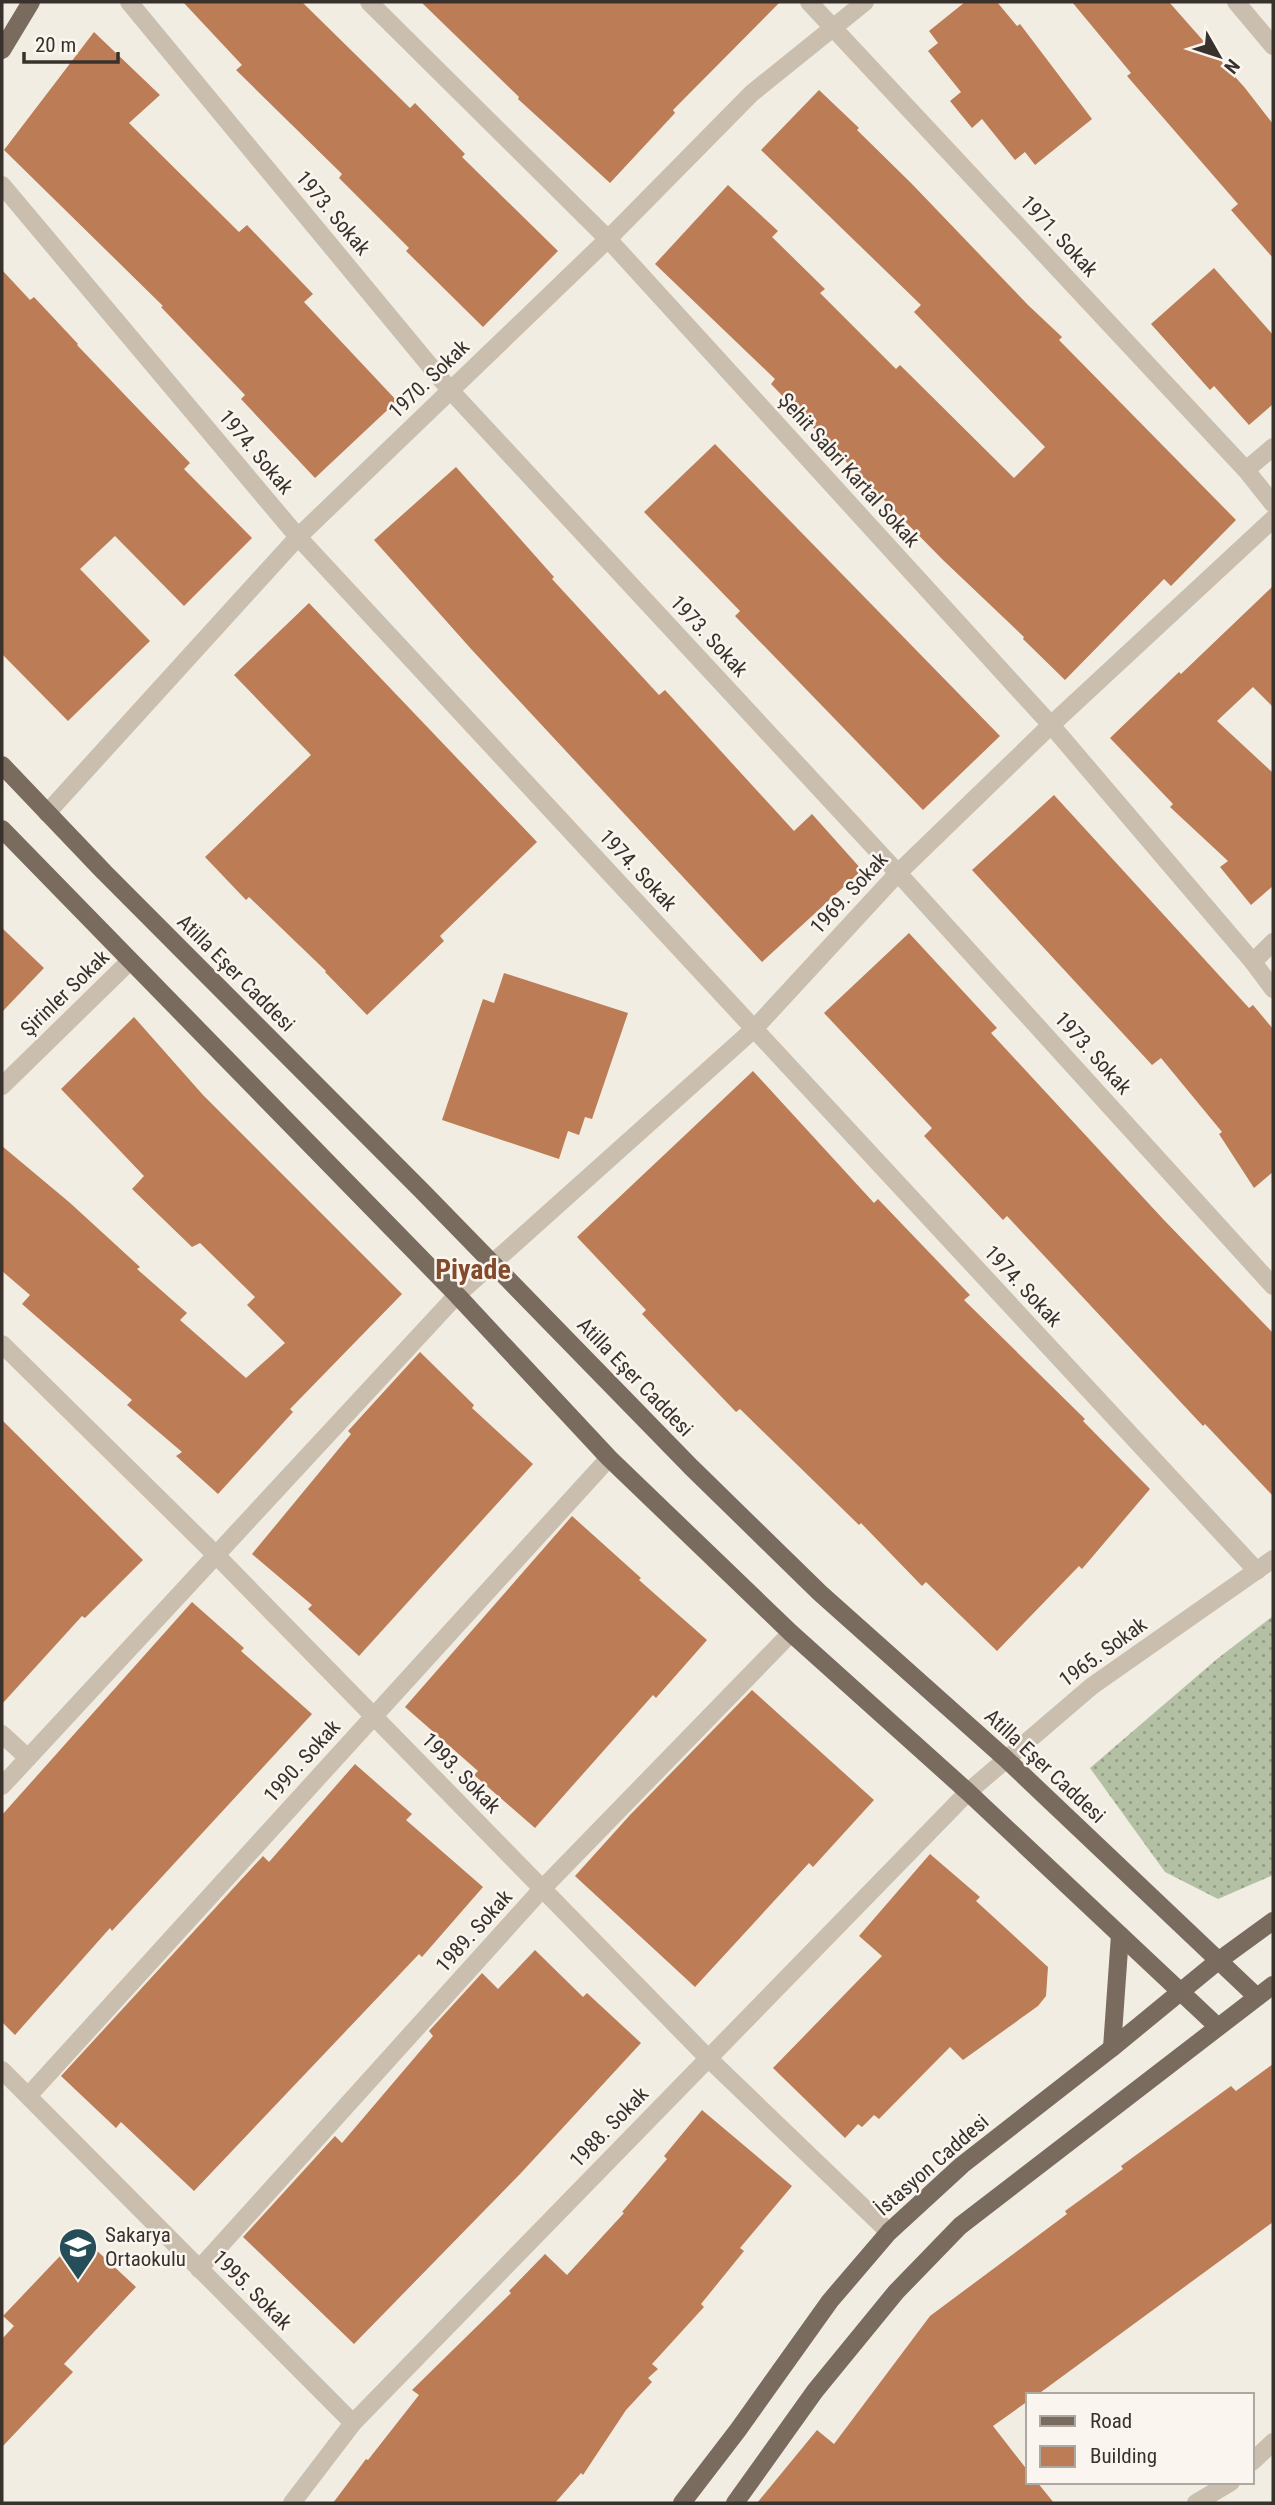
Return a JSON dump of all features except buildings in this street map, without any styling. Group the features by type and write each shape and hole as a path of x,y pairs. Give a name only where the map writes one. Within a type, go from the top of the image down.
{"main road":[{"path":"2,50 32,2"},
{"name":"Atilla Eşer Caddesi","path":"2,765 691,1467 820,1593 1006,1759 1257,1997"},
{"path":"2,829 457,1295 609,1458 791,1633 968,1792 1217,2026"},
{"name":"İstasyon Caddesi","path":"682,2503 830,2301 889,2232 962,2165 1218,1961 1273,1921"},
{"path":"1112,2048 1120,1935"},
{"path":"739,2502 815,2391 880,2312 960,2225 1273,1985"}],"street":[{"name":"1973. Sokak","path":"129,2 450,390 898,873 1273,1286"},
{"name":"Şehit Sabri Kartal Sokak","path":"369,2 608,239 1051,725 1273,989"},
{"name":"1971. Sokak","path":"809,2 1246,470 1273,504"},
{"name":"1970. Sokak","path":"47,813 298,537 608,239 752,93 864,2"},
{"path":"1236,2 1273,46"},
{"name":"1974. Sokak","path":"2,185 298,537 1257,1571"},
{"path":"1246,470 1273,447"},
{"name":"1969. Sokak","path":"2,1786 457,1295 754,1030 898,873 1051,725 1273,519"},
{"path":"1253,962 1273,942"},
{"name":"Şirinler Sokak","path":"2,1086 130,961"},
{"name":"1993. Sokak","path":"2,1344 216,1555 708,2058 889,2232"},
{"name":"1990. Sokak","path":"29,2095 609,1458"},
{"name":"1965. Sokak","path":"968,1792 1092,1686 1273,1559"},
{"name":"1989. Sokak","path":"199,2269 542,1889 791,1633"},
{"path":"2,1734 28,1758"},
{"name":"1988. Sokak","path":"292,2503 353,2423 968,1792"},
{"name":"1995. Sokak","path":"2,2070 353,2423"},
{"path":"1254,2460 1273,2442"},
{"path":"1196,2503 1228,2484"}],"green space":[{"path":"1273,1616 1273,1875 1218,1899 1165,1872 1090,1768 1217,1659"}],"place":[{"name":"Sakarya Ortaokulu","path":"78,2281"}],"district":[{"name":"Piyade","path":"473,1269"}]}
